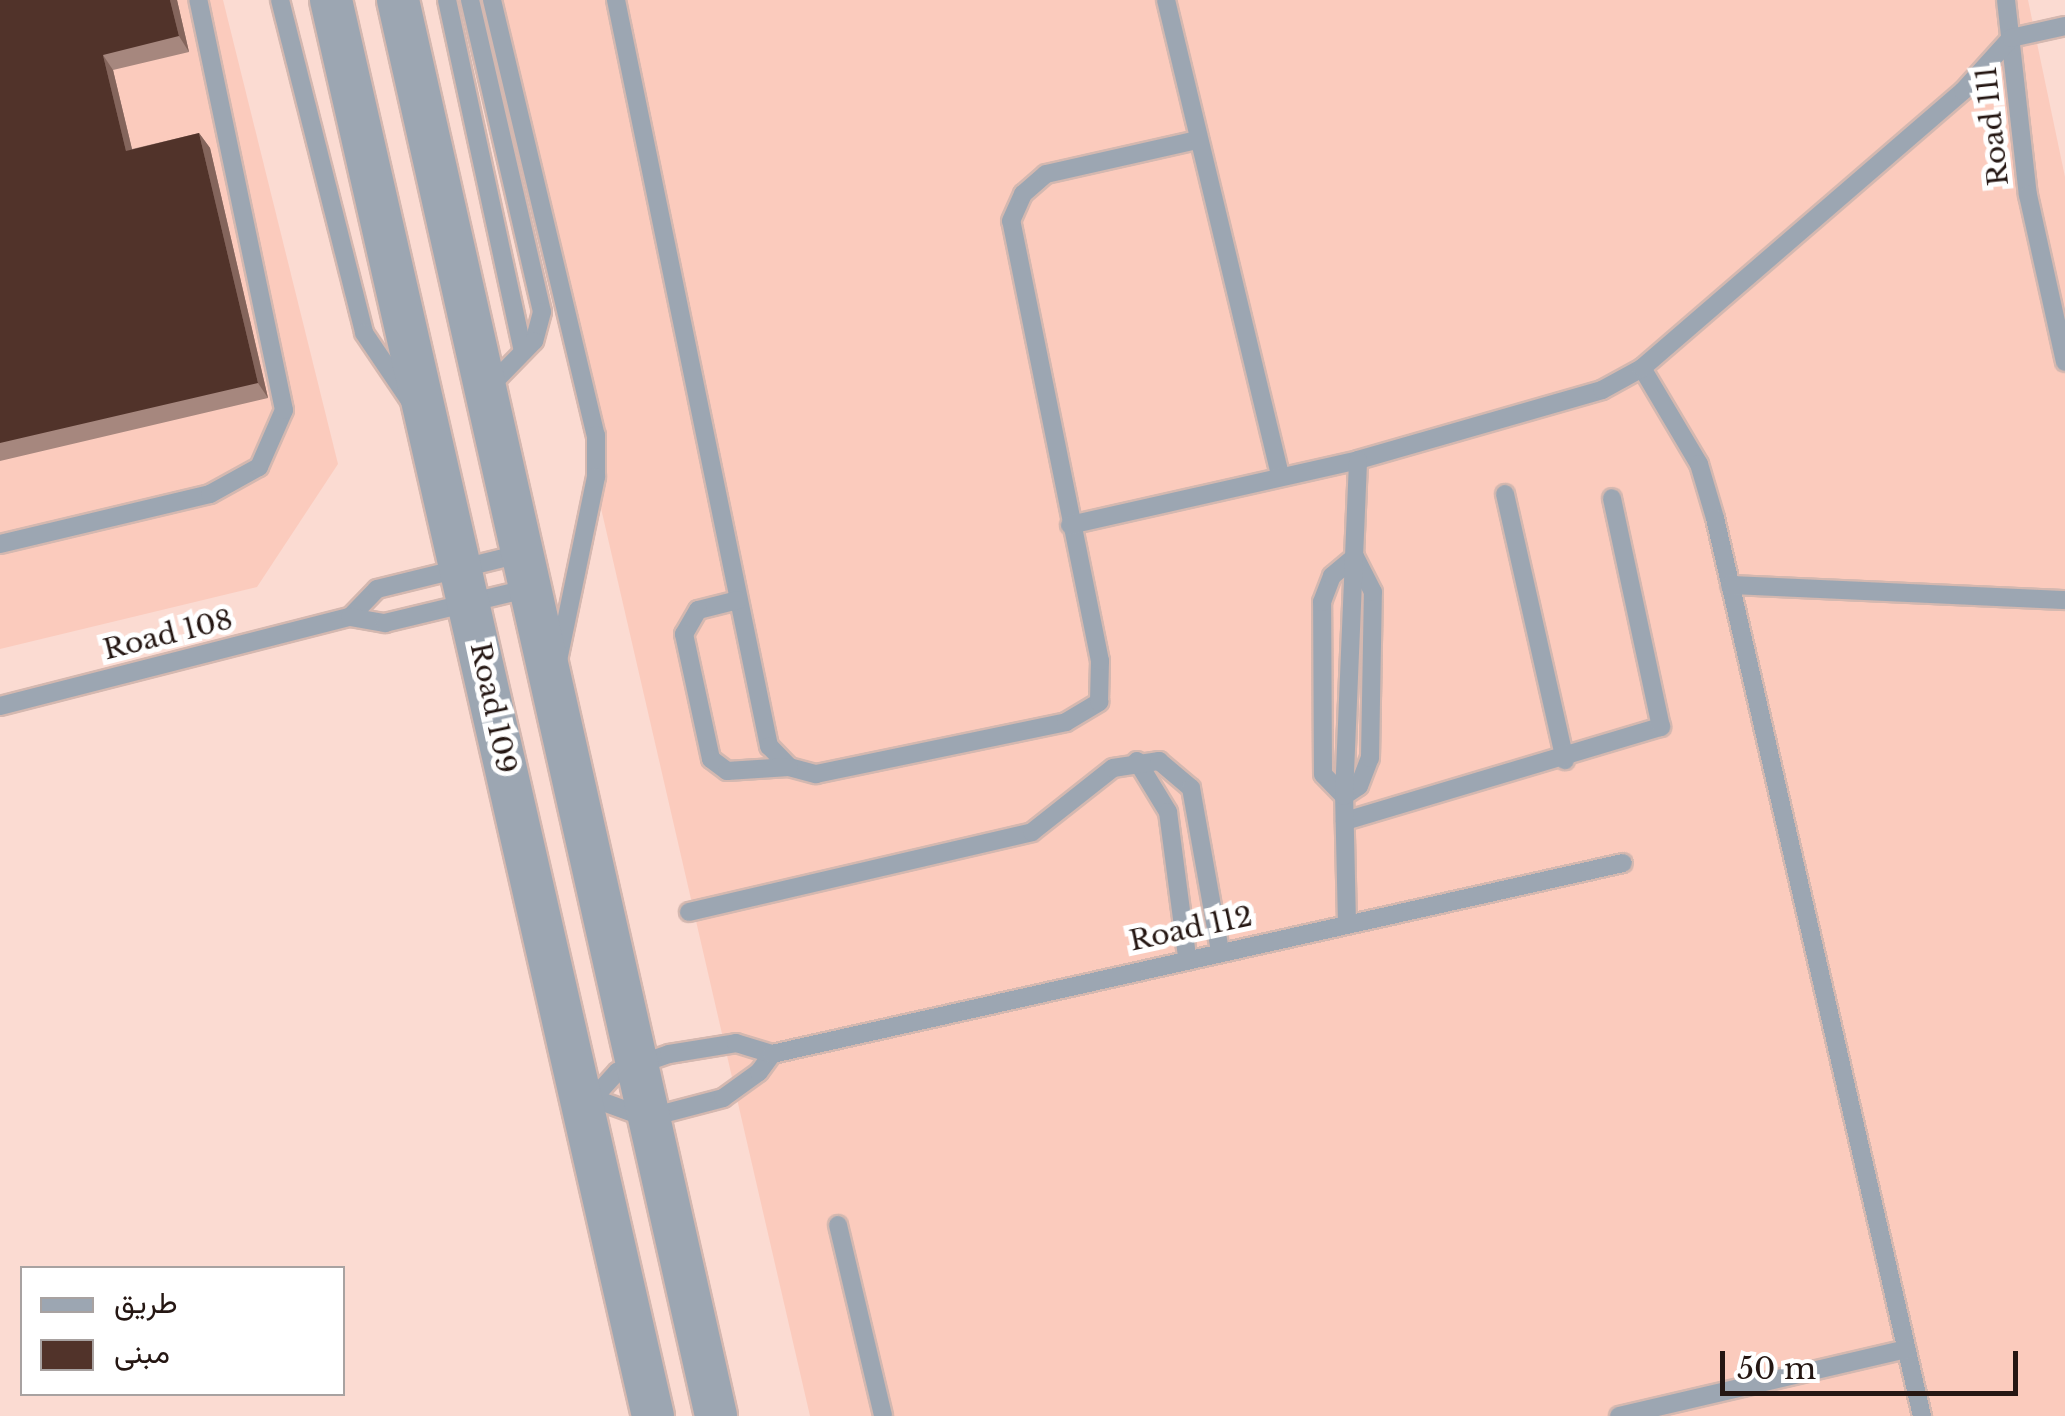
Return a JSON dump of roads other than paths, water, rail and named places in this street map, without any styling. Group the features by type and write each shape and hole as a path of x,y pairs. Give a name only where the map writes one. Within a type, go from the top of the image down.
{"street":[{"name":"Road 109","path":"332,0 652,1416"},
{"path":"398,0 523,571 716,1416"},
{"path":"403,320 465,306"}],"lane":[{"path":"0,544 210,494 259,467 284,410 198,0"},
{"path":"280,0 364,333 382,368 425,418"},
{"path":"447,0 523,352"},
{"path":"470,0 542,312 541,328 484,392"},
{"path":"492,0 596,434 596,477 551,691"},
{"path":"616,0 770,746 789,767"},
{"path":"1166,0 1280,476"},
{"name":"Road 111","path":"2006,0 2028,196 2065,362"},
{"path":"1070,525 1358,460 1556,406 1642,368 1963,91 2011,38 2065,26"},
{"path":"738,600 698,610 684,634 708,750 727,771 789,767 816,774 1084,715 1099,702 1104,684 1011,222 1023,194 1046,174 1197,140"},
{"path":"1642,368 1699,464 1922,1416"},
{"path":"1344,796 1359,786 1370,758 1373,592 1355,558 1358,460"},
{"path":"1505,494 1565,760"},
{"path":"1345,821 1655,734 1663,718 1612,498"},
{"path":"1344,796 1331,788 1321,758 1322,602 1332,576 1355,558"},
{"name":"Road 108","path":"350,617 377,590 466,585 523,571"},
{"name":"Road 108","path":"0,706 350,617 385,623 466,585 523,571"},
{"path":"1730,585 2065,600"},
{"path":"1137,761 1168,812 1187,956"},
{"path":"689,912 1032,832 1056,819 1103,775 1137,761 1168,766 1191,788 1220,950"},
{"path":"1344,796 1347,924"},
{"name":"Road 112","path":"582,1101 634,1062 718,1043 772,1054 1187,956 1624,863"},
{"path":"582,1101 647,1118 723,1098 759,1072 772,1054"},
{"path":"838,1225 883,1416"},
{"path":"1619,1416 1906,1350"}]}
